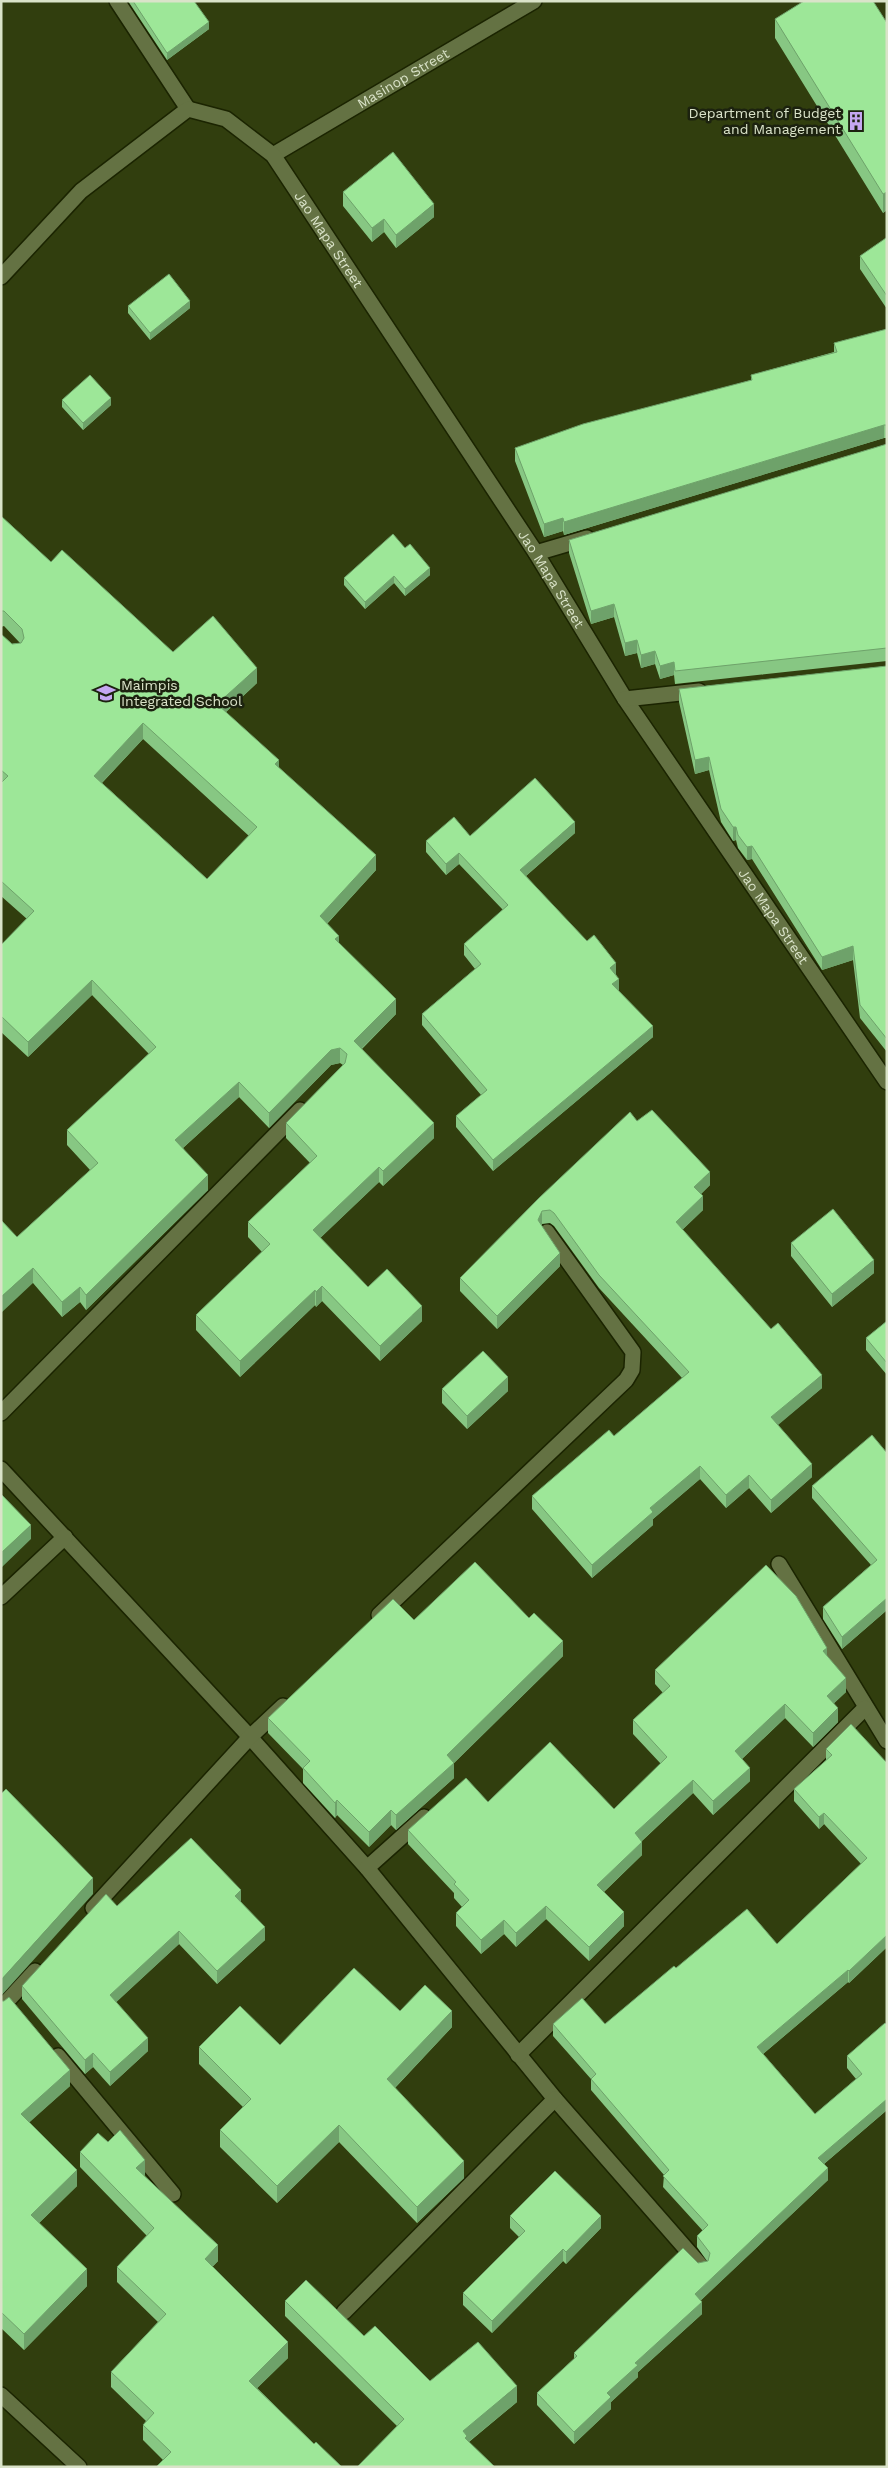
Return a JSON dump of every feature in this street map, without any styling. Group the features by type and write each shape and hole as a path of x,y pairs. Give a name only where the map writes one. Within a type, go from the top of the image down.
{"street":[{"path":"1,277 81,191 188,109 117,1"},
{"name":"Masinop Street","path":"273,155 534,1"},
{"name":"Jao Mapa Street","path":"188,109 226,119 273,155 536,553 625,699 887,1082"},
{"path":"536,553 603,533"},
{"path":"625,699 712,689"},
{"path":"1,1413 310,1100"},
{"path":"366,1627 626,1380 632,1370 633,1352 547,1232"},
{"path":"1,1469 250,1737 367,1868 555,2099 702,2266"},
{"path":"1,1597 65,1537"},
{"path":"779,1564 865,1708 887,1741"},
{"path":"83,1919 250,1737 294,1696"},
{"path":"518,2055 865,1708"},
{"path":"367,1868 433,1809"},
{"path":"22,2014 6,2003 43,1963"},
{"path":"47,2043 173,2194"},
{"path":"344,2312 555,2099"},
{"path":"1,2396 76,2466"}],"building":[{"path":"133,1 194,1 209,22 167,53"},
{"name":"Department of Budget and Management","path":"804,1 873,1 887,23 887,192 883,194 775,19"},
{"path":"393,152 434,204 396,235 384,219 372,228 343,192"},
{"path":"886,238 887,240 887,296 860,256"},
{"path":"169,274 190,301 150,333 128,306"},
{"path":"887,329 887,425 564,522 563,518 544,524 515,448 583,424 752,380 751,375 837,352 834,343"},
{"path":"90,375 111,398 83,423 62,400"},
{"path":"887,444 887,648 675,671 674,662 660,666 655,651 641,655 637,640 625,643 614,604 591,611 569,540"},
{"name":"Maimpis Integrated School","path":"1,516 51,562 62,550 173,652 213,616 257,668 217,704 279,760 275,764 376,855 320,916 339,936 335,939 396,999 354,1041 434,1123 383,1171 379,1167 313,1230 368,1287 387,1269 422,1306 380,1346 322,1286 316,1292 315,1290 240,1361 196,1315 270,1244 248,1222 317,1156 286,1123 345,1063 347,1054 340,1048 331,1050 269,1113 239,1082 175,1140 208,1175 86,1295 80,1287 62,1302 33,1268 1,1297 1,1220 17,1237 98,1163 67,1130 156,1047 92,980 28,1042 1,1016 1,945 34,911 1,881 1,783 8,776 1,770 1,634 12,644 21,643 24,638 22,629 4,611 1,611","holes":["143,723 257,827 207,879 94,776"]},
{"path":"393,534 405,548 410,544 430,568 405,589 394,576 365,602 344,578"},
{"path":"887,666 887,1039 860,1005 853,946 822,957 752,846 747,847 738,835 736,827 733,827 721,809 709,757 695,760 679,689"},
{"path":"535,778 575,822 520,870 587,941 594,935 616,963 610,968 619,979 612,984 653,1026 493,1160 456,1116 487,1090 422,1014 481,964 464,944 508,905 459,853 446,864 426,841 454,817 470,836"},
{"path":"652,1110 710,1172 694,1187 703,1196 676,1222 771,1329 778,1323 822,1375 771,1417 812,1464 771,1500 749,1475 726,1495 700,1466 650,1508 653,1512 592,1565 532,1496 609,1430 614,1436 689,1372 599,1275 550,1210 542,1211 538,1220 560,1253 497,1316 460,1278 539,1198 630,1112 637,1121"},
{"path":"833,1209 874,1260 832,1294 791,1243"},
{"path":"887,1321 887,1363 866,1338"},
{"path":"483,1351 508,1377 467,1416 442,1389"},
{"path":"872,1435 887,1453 887,1598 842,1637 823,1607 877,1560 812,1486"},
{"path":"1,1494 31,1525 1,1553"},
{"path":"475,1562 529,1618 534,1613 563,1641 447,1755 454,1763 396,1815 391,1810 369,1832 337,1800 335,1803 303,1768 310,1761 268,1718 393,1599 414,1620"},
{"path":"766,1565 796,1596 827,1648 823,1651 846,1678 827,1696 838,1708 813,1733 785,1704 735,1751 750,1768 713,1801 693,1780 635,1833 642,1842 597,1885 624,1912 589,1947 546,1906 516,1933 504,1920 481,1940 456,1913 469,1900 454,1884 456,1882 408,1830 466,1778 488,1802 550,1742 614,1809 667,1757 633,1720 670,1686 655,1670"},
{"path":"851,1724 887,1763 887,1935 849,1971 757,2047 815,2114 862,2074 847,2056 885,2023 887,2025 887,2099 818,2158 828,2168 695,2294 702,2302 635,2363 638,2365 607,2393 611,2397 574,2432 537,2393 577,2356 574,2353 683,2248 698,2263 708,2261 710,2253 697,2236 708,2225 663,2176 669,2170 591,2079 596,2074 553,2024 582,1998 605,2024 674,1966 676,1968 747,1909 777,1944 867,1858 824,1813 819,1817 794,1789 832,1755 826,1749"},
{"path":"6,1789 93,1878 1,1980 1,1794"},
{"path":"191,1838 241,1890 235,1896 265,1927 217,1971 179,1931 110,1995 148,2038 110,2072 93,2053 85,2060 22,1986 106,1894 117,1906"},
{"path":"354,1968 400,2011 425,1985 452,2011 387,2079 464,2161 417,2207 339,2125 277,2186 220,2130 251,2099 199,2047 240,2006 280,2045"},
{"path":"9,1997 70,2070 21,2114 77,2170 31,2215 87,2269 24,2334 1,2312 1,2001"},
{"path":"120,2130 145,2160 136,2168 218,2245 205,2259 288,2342 249,2381 314,2444 316,2442 342,2467 156,2467 171,2452 143,2425 154,2413 111,2372 166,2314 117,2267 154,2228 80,2152 98,2133 108,2142"},
{"path":"555,2171 601,2216 566,2252 563,2249 492,2321 463,2293 525,2231 510,2216"},
{"path":"306,2280 364,2336 375,2326 430,2381 478,2342 517,2386 463,2431 467,2436 465,2438 495,2467 357,2467 404,2419 285,2301"}],"place":[{"name":"Department of Budget and Management","path":"856,121"},
{"name":"Maimpis Integrated School","path":"106,693"}]}
